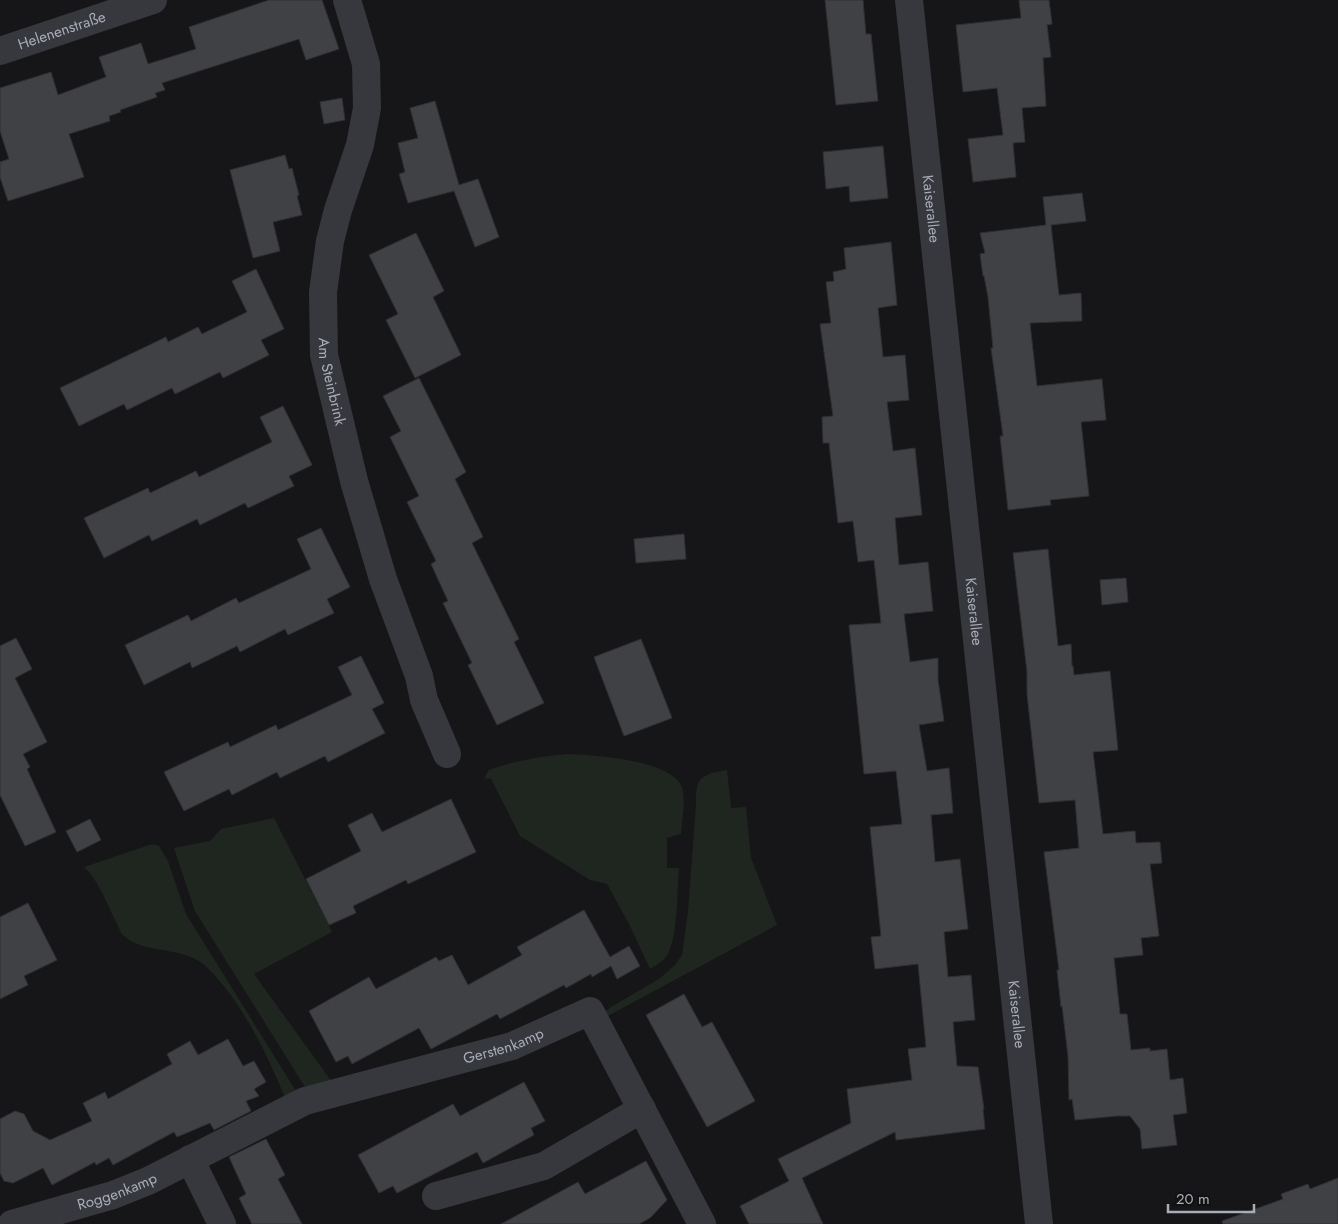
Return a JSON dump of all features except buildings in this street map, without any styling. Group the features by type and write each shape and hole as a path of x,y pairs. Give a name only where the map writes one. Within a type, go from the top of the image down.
{"street":[{"name":"Helenenstraße","path":"0,51 153,0"},
{"name":"Am Steinbrink","path":"347,0 366,64 367,108 360,145 330,241 323,292 324,354 354,481 383,579 418,676 424,700 447,754"},
{"name":"Kaiserallee","path":"909,0 1039,1224"},
{"name":"Gerstenkamp","path":"305,1101 512,1046 590,1011 642,1109 693,1221"},
{"name":"Roggenkamp","path":"12,1224 114,1195 148,1181 305,1101"},
{"path":"436,1196 544,1166 642,1109"},
{"path":"190,1159 222,1224"}],"shaded area":[{"path":"568,754 613,758 649,765 664,771 676,779 682,788 684,805 681,834 667,838 667,868 679,868 673,939 666,957 650,969 629,924 607,884 590,880 520,836 491,779 484,778 489,770 508,764"},
{"path":"727,770 731,808 746,807 751,858 777,925 604,1018 605,1012 611,1007 659,979 675,965 682,955 688,911 697,789 701,779 711,773"},
{"path":"274,818 332,932 254,974 335,1086 305,1087 195,911 174,848 210,841 221,829"},
{"path":"152,844 159,846 168,861 186,914 296,1091 286,1100 252,1029 226,989 215,976 203,964 193,958 139,945 124,936 98,885 84,867"}]}
